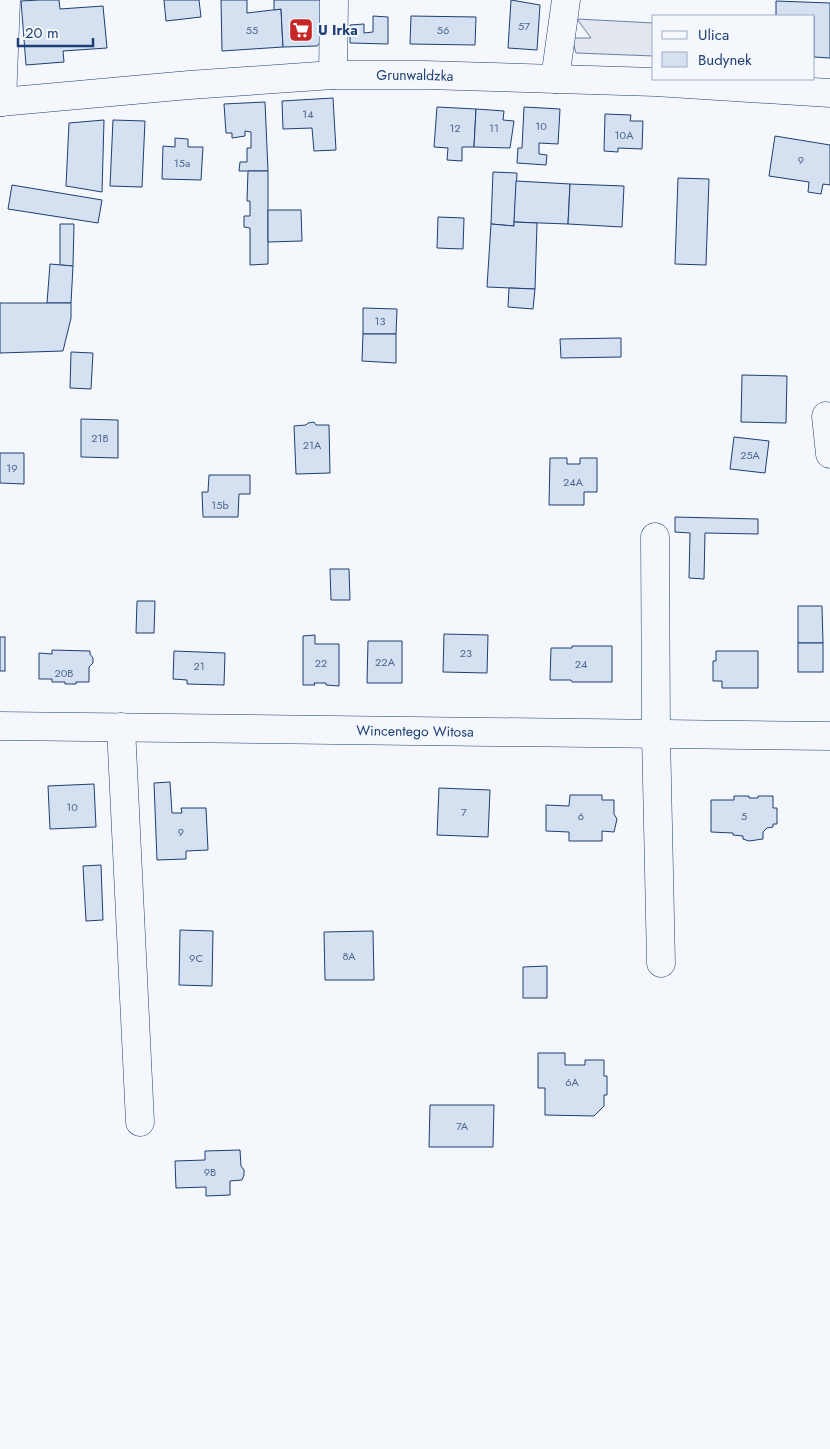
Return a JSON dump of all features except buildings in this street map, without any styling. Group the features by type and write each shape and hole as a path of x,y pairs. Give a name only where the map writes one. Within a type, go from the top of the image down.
{"main road":[{"path":"1,102 6,0"},
{"path":"333,75 334,0"},
{"path":"555,79 566,0"},
{"name":"Grunwaldzka","path":"1,102 189,85 333,75 425,75 655,82 830,93"},
{"path":"826,416 830,454"},
{"path":"655,537 656,734 661,963"},
{"name":"Wincentego Witosa","path":"0,726 830,736"},
{"path":"121,728 140,1122"}],"shaded area":[{"path":"577,19 652,23 652,56 576,53 572,38 591,38"}],"place":[{"name":"U Irka","path":"301,30"}]}
